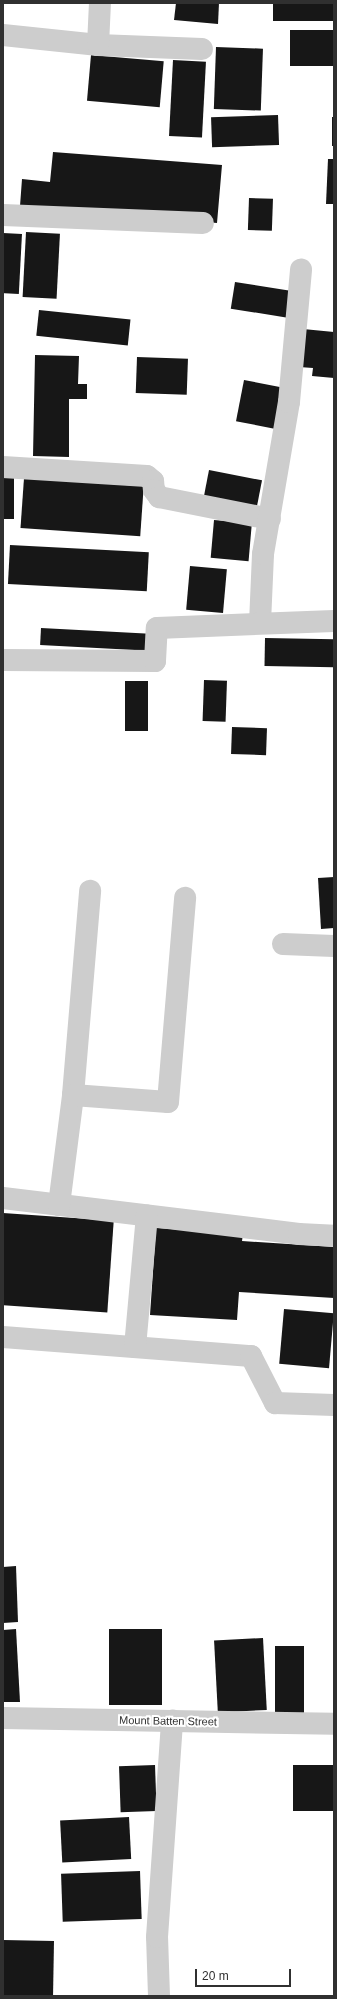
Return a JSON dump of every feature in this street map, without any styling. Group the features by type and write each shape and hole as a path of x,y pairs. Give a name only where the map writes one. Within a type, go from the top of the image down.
{"street":[{"path":"98,45 100,3"},
{"path":"3,35 98,45 202,49"},
{"path":"3,214 203,223"},
{"path":"260,623 263,554 289,402 301,270"},
{"path":"3,467 147,476 153,481 154,490 159,497 270,519"},
{"path":"3,660 155,661 157,628 334,621"},
{"path":"59,1204 73,1095 90,891"},
{"path":"73,1095 168,1102 185,898"},
{"path":"283,944 334,946"},
{"path":"3,1198 147,1216 334,1236"},
{"path":"135,1347 147,1216"},
{"path":"3,1337 251,1356 275,1403 334,1405"},
{"name":"Mount Batten Street","path":"3,1718 334,1724"},
{"path":"159,1996 157,1937 172,1721"}],"building":[{"path":"176,3 219,3 218,24 174,20"},
{"path":"273,3 334,3 334,21 273,21"},
{"path":"290,30 334,30 334,66 290,66"},
{"path":"216,47 263,49 261,111 214,109"},
{"path":"91,55 164,61 160,107 87,101"},
{"path":"173,60 206,62 202,138 169,136"},
{"path":"278,115 279,145 212,147 211,117"},
{"path":"332,117 334,117 334,146 332,146"},
{"path":"53,152 222,165 217,223 20,206 22,179 50,182"},
{"path":"328,159 334,159 334,204 326,204"},
{"path":"249,198 273,199 272,231 248,230"},
{"path":"26,232 60,234 57,299 23,297"},
{"path":"3,233 22,234 19,294 3,293"},
{"path":"235,282 290,291 286,317 231,309"},
{"path":"39,310 130,320 128,345 36,336"},
{"path":"303,329 334,332 334,378 312,376 313,368 299,367"},
{"path":"35,355 79,356 78,384 87,384 87,399 69,399 69,457 33,456"},
{"path":"137,357 188,359 187,395 136,393"},
{"path":"244,380 286,388 278,429 236,421"},
{"path":"209,470 262,480 256,512 203,501"},
{"path":"3,473 14,473 14,519 3,519"},
{"path":"24,478 144,486 140,536 21,528"},
{"path":"214,520 252,523 249,561 211,558"},
{"path":"10,545 149,552 147,591 8,584"},
{"path":"190,566 227,569 223,613 186,610"},
{"path":"41,628 150,634 149,651 40,645"},
{"path":"265,638 334,639 334,667 265,666"},
{"path":"204,680 227,681 226,722 203,721"},
{"path":"125,681 148,681 148,731 125,731"},
{"path":"232,727 267,728 266,755 231,754"},
{"path":"334,877 334,928 321,929 318,878"},
{"path":"3,1213 114,1221 107,1313 3,1305"},
{"path":"156,1228 243,1234 242,1241 334,1247 334,1298 239,1292 237,1320 150,1315"},
{"path":"284,1309 334,1313 329,1368 279,1364"},
{"path":"16,1566 18,1622 3,1623 3,1567"},
{"path":"16,1629 20,1702 3,1702 3,1630"},
{"path":"109,1629 162,1629 162,1705 109,1705"},
{"path":"263,1638 267,1710 218,1712 214,1641"},
{"path":"275,1646 304,1646 304,1714 275,1714"},
{"path":"155,1765 157,1811 121,1812 119,1766"},
{"path":"293,1765 334,1765 334,1811 293,1811"},
{"path":"129,1817 131,1859 62,1863 60,1821"},
{"path":"140,1871 142,1919 63,1922 61,1874"},
{"path":"3,1940 54,1941 53,1996 3,1996"}]}
